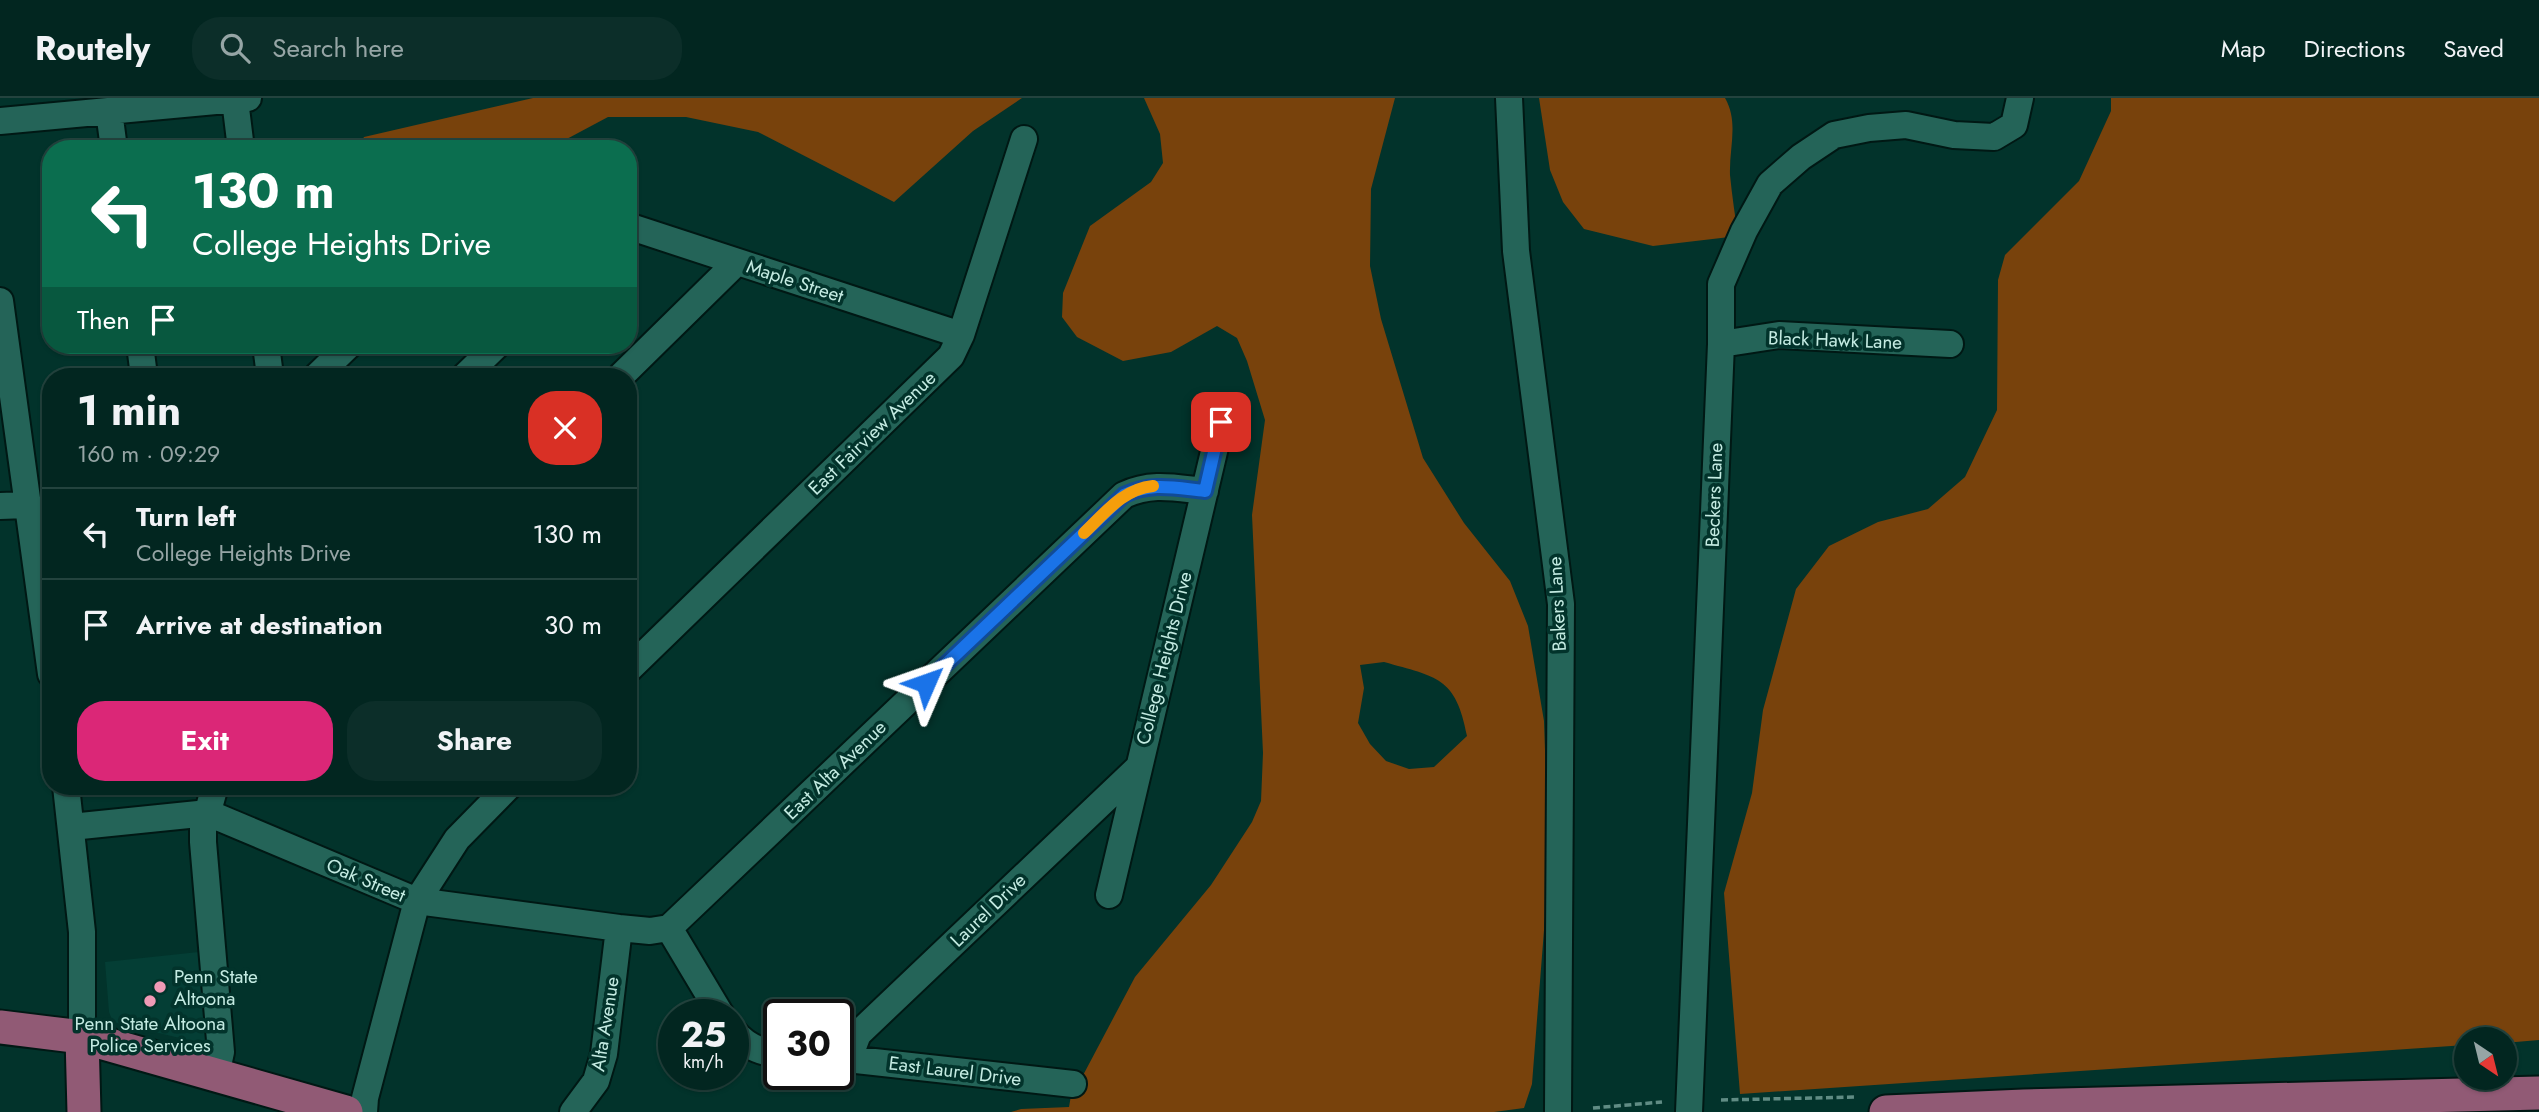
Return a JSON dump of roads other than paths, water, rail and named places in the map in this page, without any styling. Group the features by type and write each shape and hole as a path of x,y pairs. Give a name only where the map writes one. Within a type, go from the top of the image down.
{"main road":[{"path":"0,1027 82,1037 346,1112"},
{"path":"82,1037 84,1112"},
{"path":"1886,1112 2539,1093"}],"street":[{"name":"Bakers Lane","path":"1509,98 1516,251 1561,604 1558,1112"},
{"name":"Beckers Lane","path":"1689,1112 1721,344 1721,284 1744,230 1770,184 1801,157 1834,135 1869,128 1906,125 1954,135 1994,137 2014,125 2020,98"},
{"path":"0,121 241,99 241,140"},
{"path":"109,111 113,140"},
{"name":"East Fairview Avenue","path":"637,661 951,356 961,335 1024,139"},
{"name":"Maple Street","path":"637,229 961,335"},
{"path":"629,368 737,262"},
{"path":"0,301 27,505 42,595"},
{"name":"Black Hawk Lane","path":"1721,344 1779,335 1950,344"},
{"path":"325,368 340,354"},
{"path":"474,368 488,354"},
{"name":"College Heights Drive","path":"1109,895 1221,422"},
{"name":"East Alta Avenue","path":"669,928 1124,495 1140,488 1157,486 1205,491"},
{"path":"0,506 27,505"},
{"name":"Laurel Drive","path":"854,1040 1138,768"},
{"path":"67,795 82,932 82,1037"},
{"path":"203,795 208,813"},
{"path":"213,795 203,829 203,842 221,1052 216,1075"},
{"path":"364,1112 365,1098 417,901 457,839 500,795"},
{"name":"Oak Street","path":"71,827 208,813 417,901 619,928 669,928"},
{"name":"Alta Avenue","path":"573,1112 596,1081 604,1054 619,928"},
{"path":"669,928 711,999"},
{"name":"East Laurel Drive","path":"854,1059 1073,1084"}],"place":[{"name":"Penn State Altoona","path":"160,987"},
{"name":"Penn State Altoona Police Services","path":"150,1001"}]}
